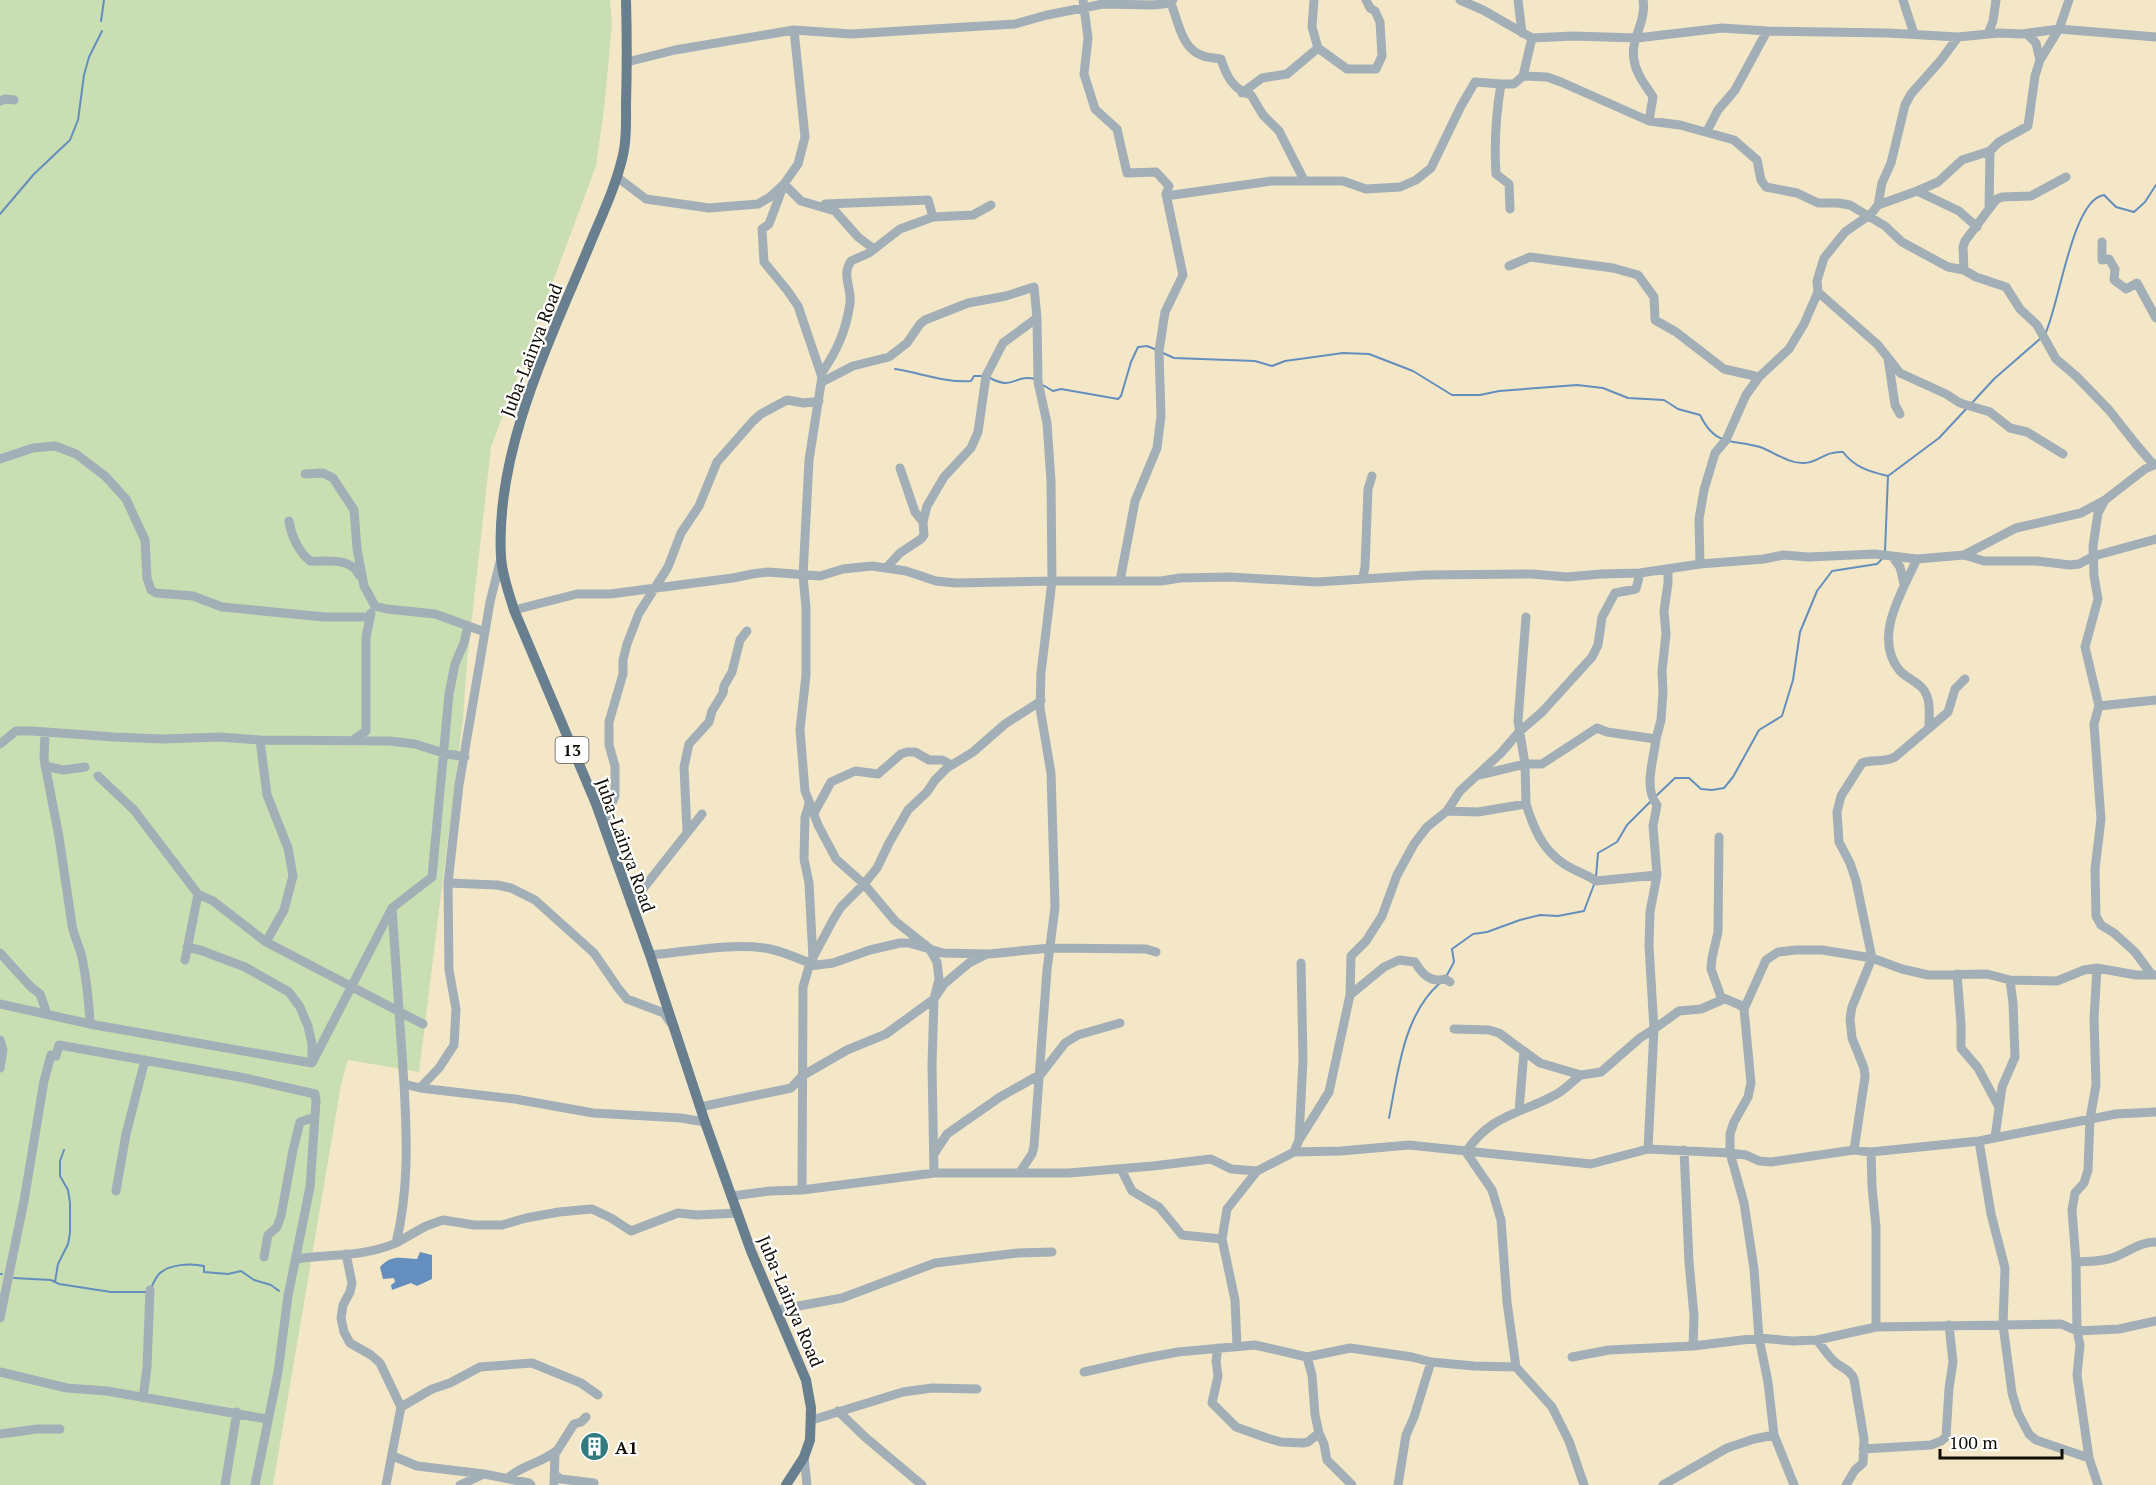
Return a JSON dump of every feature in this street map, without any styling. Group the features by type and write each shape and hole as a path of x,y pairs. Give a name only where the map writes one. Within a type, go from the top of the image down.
{"main road":[{"name":"Juba-Lainya Road","path":"626,0 626,136 623,153 616,177 534,380 517,437 506,487 501,530 501,559 514,610 603,824 632,904 751,1251 806,1380 812,1420 810,1440 804,1457 786,1485"}],"street":[{"path":"1314,0 1312,27 1318,48 1347,69 1376,69 1383,56 1380,22 1366,0"},
{"path":"1460,0 1483,10 1532,38 1573,36 1637,38 1722,28 1767,32 1914,34 1958,37 2027,34 2059,29 2156,37"},
{"path":"1518,0 1522,33"},
{"path":"1643,0 1644,15 1633,58 1639,75 1653,97 1649,121"},
{"path":"1903,0 1914,34"},
{"path":"1988,34 1993,21 1996,0"},
{"path":"1700,564 1699,519 1704,490 1715,453 1726,440 1746,395 1758,377 1789,349 1804,324 1818,292 1817,280 1824,258 1845,232 1868,216 1878,205 1938,182 1962,160 1990,151 1999,142 2028,126 2035,76 2040,60 2059,29 2069,0"},
{"path":"627,62 675,50 794,30 851,34 1015,24 1083,4 1152,5 1171,1 1184,41 1200,55 1221,58 1227,77 1242,93 1251,95 1263,115 1279,131 1305,180"},
{"path":"1083,4 1088,38 1084,74 1095,109 1117,129 1127,173 1156,172 1169,186 1166,194 1183,276 1165,312 1159,351 1161,416 1157,448 1135,501 1120,581"},
{"path":"616,177 645,199 709,208 758,204 770,197 784,184 798,164 805,137 794,30"},
{"path":"1707,131 1718,110 1735,90 1767,32"},
{"path":"2027,34 2036,43 2040,60"},
{"path":"1878,205 1882,183 1891,163 1905,105 1911,94 1958,37"},
{"path":"1166,194 1173,195 1272,181 1305,180 1343,181 1366,189 1400,187 1416,180 1431,168 1475,82 1514,84 1523,76 1532,38"},
{"path":"1242,93 1262,78 1287,74 1318,48"},
{"path":"514,610 577,594 610,594 768,572 820,576 836,570 872,566 906,571 956,583 1052,580 1161,581 1180,578 1230,577 1317,582 1363,578 1532,574 1567,578 1640,573 1783,555 1808,557 1875,554 1917,560 1964,555 2016,528 2081,513 2105,500 2145,469 2156,464 2152,463 2134,443 2109,410 2056,359 2037,326 2020,309 2006,287 1976,277 1964,270 1948,267 1902,242 1885,226 1850,205 1838,202 1818,202 1797,194 1766,187 1761,180 1757,160 1734,140 1707,131 1649,121 1561,82 1523,76"},
{"path":"1501,84 1497,109 1496,174 1509,184 1510,209"},
{"path":"0,101 14,100"},
{"path":"1989,209 1990,151"},
{"path":"1964,270 1965,241 1996,199 2031,196 2066,177"},
{"path":"784,184 801,201 835,211 858,237 874,249"},
{"path":"784,184 769,224 762,230 764,262 788,290 798,306 822,378"},
{"path":"1917,191 1959,211 1977,227"},
{"path":"813,205 928,200 933,217"},
{"path":"991,205 973,215 933,217 900,229 874,249 851,261 847,268 846,279 850,295 848,312 838,348 822,378 809,460 803,576 806,608 806,675 800,730 805,791 836,859 864,884 895,921 938,953 989,954 1050,948 1146,949 1156,952"},
{"path":"2102,242 2102,260 2109,259 2115,269 2114,280 2126,289 2137,283 2156,318"},
{"path":"1509,266 1530,257 1613,268 1638,275 1654,297 1655,320 1676,332 1724,369 1758,377"},
{"path":"822,378 853,366 890,357 907,343 925,320 968,303 1005,296 1034,287 1038,382 1047,423 1051,482 1052,580 1041,673 1041,701 1051,779 1055,907 1046,981 1034,1146 1032,1154 1020,1172"},
{"path":"1818,292 1878,345 1904,375 1960,403 1989,412 2010,428 2027,432 2062,454"},
{"path":"886,568 924,535 923,522 927,506 938,485 971,448 978,432 986,376 1003,343 1037,318"},
{"path":"1888,356 1895,405 1900,414"},
{"path":"603,824 615,795 615,766 610,753 609,722 613,701 623,674 623,660 639,613 668,567 681,533 699,506 717,462 761,414 787,400 804,403 819,401"},
{"path":"0,459 33,448 55,446 76,454 105,476 126,500 142,534 146,549 147,578 151,590 156,593 193,596 222,607 326,617 369,617"},
{"path":"900,468 915,512 923,522"},
{"path":"305,474 323,473 333,478 354,510 357,549 364,586"},
{"path":"1363,578 1368,489 1372,477"},
{"path":"2105,500 2098,513 2093,546 2094,576 2098,599 2085,647 2099,706 2094,724 2101,819 2095,869 2096,916 2101,925 2114,933 2135,952 2154,975"},
{"path":"288,521 298,547 310,561 348,562 356,567 375,606 435,614 486,632"},
{"path":"1964,555 1984,561 2037,561 2070,565 2156,539"},
{"path":"1892,556 1903,575 1904,587"},
{"path":"420,1088 439,1068 454,1045 456,1009 449,970 448,883 459,784 475,683 490,602 501,559"},
{"path":"1917,560 1893,609 1889,639 1891,657 1903,674 1926,691 1929,727"},
{"path":"1648,1149 1654,1029 1648,946 1650,912 1656,875 1653,826 1657,805 1652,800 1649,782 1661,720 1662,671 1666,634 1664,611 1668,570"},
{"path":"1294,1152 1329,1092 1350,995 1352,956 1366,941 1383,916 1397,876 1414,844 1427,827 1447,811 1460,791 1542,712 1592,657 1598,645 1602,616 1615,593 1636,589 1640,573"},
{"path":"351,741 366,731 366,637 369,617 375,606"},
{"path":"1526,617 1518,722 1525,764 1526,804 1533,826 1552,856 1596,881 1656,875"},
{"path":"312,1063 392,908 432,877 452,678 468,626"},
{"path":"687,832 684,767 688,744 709,722 712,711 732,672 740,640 747,631"},
{"path":"1854,1150 1865,1077 1864,1068 1852,1038 1850,1019 1852,1006 1872,958 1856,881 1839,842 1838,803 1862,763 1895,757 1948,712 1955,689 1965,679"},
{"path":"2099,706 2156,700"},
{"path":"802,1190 802,987 810,962 841,907 877,867 908,810 927,792 941,773 973,752 1005,724 1041,701"},
{"path":"1477,775 1525,764 1542,764 1597,728 1607,732 1656,739"},
{"path":"0,744 16,731 123,738 220,737 416,744 465,757"},
{"path":"45,732 45,766 59,837 72,925 83,963 90,1023"},
{"path":"260,740 267,795 288,848 293,876 284,910 266,942"},
{"path":"810,962 808,884 804,859 805,817 831,782 855,771 873,774 881,772 904,752 915,752 929,760 942,760 952,765"},
{"path":"45,766 63,770 85,767"},
{"path":"98,776 134,810 198,894 213,901 266,942 423,1024"},
{"path":"1447,811 1478,812 1526,804"},
{"path":"632,904 702,814"},
{"path":"1719,837 1718,932 1711,969 1717,990 1724,999 1744,1009"},
{"path":"448,883 497,885 511,888 535,900 594,953 627,999 664,1013 674,1028"},
{"path":"185,960 198,894"},
{"path":"392,908 406,1126 403,1214 396,1243"},
{"path":"650,955 736,947 773,950 810,962 833,963 870,950 900,943 929,948"},
{"path":"188,947 238,964 289,992 300,1007 308,1026 312,1044 312,1063"},
{"path":"929,948 938,967 939,979 934,999 932,1065 934,1173"},
{"path":"1794,1485 1774,1435 1768,1382 1759,1338 1754,1269 1744,1203 1730,1153 1730,1134 1748,1097 1750,1083 1744,1009 1767,960 1778,952 1812,949 1872,958 1902,969 1928,975 1987,974 2010,980 2057,981 2084,970 2097,968 2136,975 2154,975"},
{"path":"0,953 40,994 47,1014"},
{"path":"700,1107 791,1088 802,1076 847,1050 886,1034 934,999 939,989 969,963 989,954"},
{"path":"1350,995 1384,967 1399,960 1415,962 1421,973 1429,979 1439,981 1445,979 1450,982"},
{"path":"1299,1140 1303,1059 1301,963"},
{"path":"2097,968 2094,1019 2096,1085 2090,1119 2088,1170 2084,1183 2075,1193 2072,1210 2080,1345 2077,1374 2089,1458 2098,1485"},
{"path":"1957,974 1961,1048 1977,1068 1999,1107"},
{"path":"1995,1137 2002,1087 2015,1057 2010,980"},
{"path":"1454,1029 1489,1030 1499,1033 1540,1063 1581,1075 1601,1072 1640,1038 1679,1011 1701,1010 1724,999"},
{"path":"0,1004 90,1023 312,1063"},
{"path":"934,1154 948,1134 1000,1097 1041,1074 1065,1043 1078,1035 1120,1023"},
{"path":"0,1040 3,1050 0,1068"},
{"path":"0,1318 24,1201 44,1082 51,1055 56,1056 59,1045 245,1078 315,1094 310,1187 288,1296 279,1361 255,1485"},
{"path":"1519,1111 1524,1051"},
{"path":"116,1191 126,1134 145,1060"},
{"path":"1466,1152 1499,1119 1561,1092 1581,1075"},
{"path":"404,1084 420,1088 515,1099 593,1113 681,1118 705,1122"},
{"path":"1237,1346 1235,1300 1222,1239 1227,1209 1257,1171 1294,1152 1341,1151 1409,1145 1591,1164 1648,1149 1730,1153 1771,1162 1854,1150 1871,1152 1979,1140 2116,1114 2156,1112"},
{"path":"264,1257 268,1235 277,1227 281,1216 292,1150 300,1122 315,1117"},
{"path":"1979,1140 1991,1214 2005,1268 2003,1324 2012,1394 2018,1413 2029,1434 2036,1440 2089,1458"},
{"path":"1684,1150 1694,1316 1693,1346"},
{"path":"1466,1152 1492,1190 1502,1220 1508,1302 1516,1367 1552,1407 1569,1441 1584,1485"},
{"path":"1871,1152 1876,1227 1876,1327"},
{"path":"732,1196 802,1190 934,1173 1069,1173 1211,1158 1231,1169 1257,1171"},
{"path":"1121,1169 1132,1191 1158,1207 1182,1235 1222,1239"},
{"path":"297,1258 378,1250 426,1226 443,1221 502,1226 526,1218 592,1209 632,1232 678,1213 697,1215 738,1213"},
{"path":"2076,1262 2105,1260 2145,1242 2156,1242"},
{"path":"777,1310 842,1298 934,1263 1018,1253 1052,1252"},
{"path":"346,1254 352,1283 343,1305 341,1318 344,1332 350,1343 380,1363 401,1407 386,1485"},
{"path":"143,1398 147,1367 150,1290"},
{"path":"2061,1324 2077,1315"},
{"path":"1572,1357 1609,1350 1693,1346 1759,1338 1793,1341 1817,1340 1876,1327 2061,1324 2078,1331 2119,1329 2156,1321"},
{"path":"1863,1449 1930,1445 1946,1437 1953,1362 1949,1325"},
{"path":"1817,1340 1836,1363 1853,1375 1864,1440 1863,1463 1855,1470 1846,1485"},
{"path":"1084,1372 1141,1359 1255,1345 1307,1357 1350,1348 1431,1362 1516,1367"},
{"path":"1218,1348 1216,1361 1218,1376 1212,1403 1231,1424 1281,1442 1308,1442 1319,1433"},
{"path":"1307,1357 1312,1375 1315,1415 1328,1463 1352,1485"},
{"path":"1398,1485 1406,1435 1431,1362"},
{"path":"401,1407 432,1389 480,1368 532,1363 581,1383 598,1395"},
{"path":"0,1372 67,1388 107,1391 267,1419"},
{"path":"812,1420 903,1392 932,1388 977,1389"},
{"path":"838,1411 918,1484"},
{"path":"225,1485 237,1412"},
{"path":"508,1478 519,1470 549,1458 574,1424 586,1417"},
{"path":"0,1434 37,1429 60,1429"},
{"path":"1663,1485 1727,1448 1774,1435"},
{"path":"554,1485 556,1451"},
{"path":"393,1456 417,1466 508,1478 531,1485"},
{"path":"804,1457 807,1485"},
{"path":"460,1485 484,1474"},
{"path":"555,1474 561,1479 594,1483"}],"green space":[{"path":"0,0 610,0 612,24 596,166 491,447 467,662 463,719 419,1072 348,1060 341,1085 273,1485 0,1485"}],"water":[{"path":"420,1252 432,1255 432,1279 417,1286 411,1283 392,1290 391,1285 395,1282 394,1278 383,1279 380,1267 392,1258 417,1259"}],"waterway":[{"path":"101,21 104,0"},
{"path":"0,214 34,174 70,140 78,120 84,75 89,57 102,31"},
{"path":"2045,334 2075,234 2083,215 2093,201 2104,195 2116,207 2134,212 2145,202 2156,185"},
{"path":"1971,404 1994,379 2041,338"},
{"path":"1041,384 1053,391 1061,389 1118,399 1138,347 1147,346 1157,350"},
{"path":"1163,353 1174,358 1255,361 1272,366 1285,361 1343,353 1369,354 1413,371 1452,395 1480,395 1499,391 1577,385 1603,388 1628,398 1664,400 1678,409 1700,415 1712,433 1723,439"},
{"path":"895,369 952,381 971,381 974,376 984,376"},
{"path":"990,378 1004,383 1028,378 1035,379"},
{"path":"1728,441 1760,447 1798,463 1814,461 1831,453 1843,452 1852,462 1863,468 1888,476 1939,438 1967,408"},
{"path":"1885,551 1888,476"},
{"path":"1655,797 1675,778 1689,778 1701,789 1724,788 1733,777 1759,730 1782,716 1793,680 1800,632 1817,591 1832,571 1877,564 1882,559"},
{"path":"1596,877 1598,853 1617,842 1627,825 1651,801"},
{"path":"1446,977 1454,962 1452,949 1473,934 1487,932 1540,915 1558,916 1584,911 1595,882"},
{"path":"1389,1118 1399,1064 1410,1028 1418,1011 1440,983"},
{"path":"55,1282 58,1264 68,1244 70,1233 68,1190 60,1176 60,1161 64,1150"},
{"path":"151,1288 158,1275 168,1268 193,1265 204,1266 204,1272 228,1274 241,1271 254,1280 271,1285 279,1291"},
{"path":"14,1278 51,1280 59,1284 111,1292 148,1292"}],"place":[{"name":"A1","path":"594,1447"}]}
